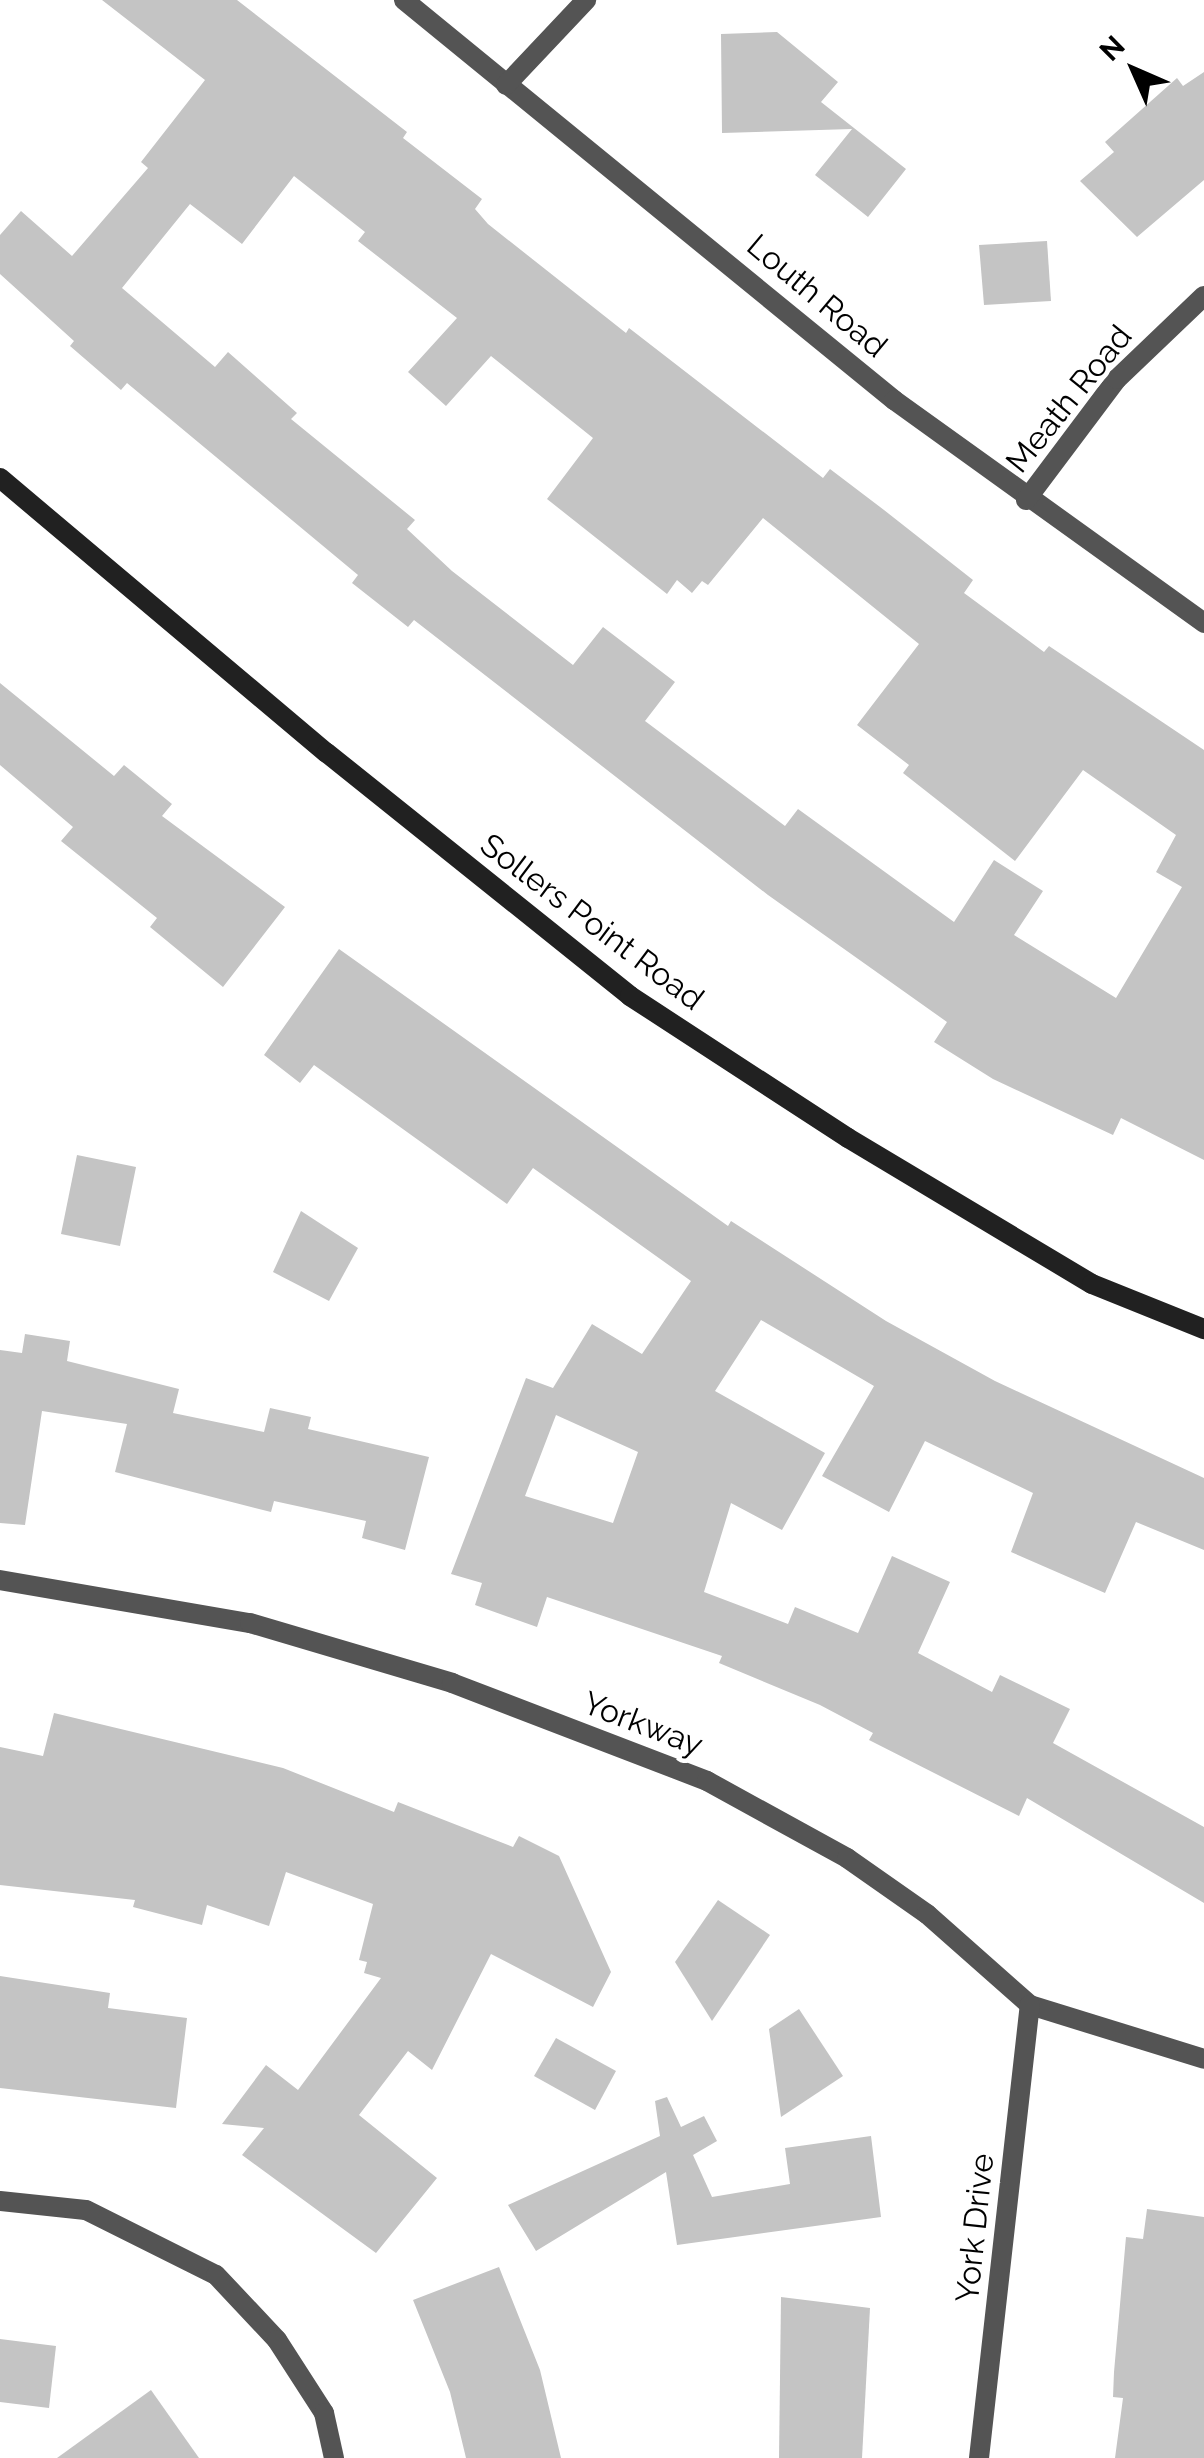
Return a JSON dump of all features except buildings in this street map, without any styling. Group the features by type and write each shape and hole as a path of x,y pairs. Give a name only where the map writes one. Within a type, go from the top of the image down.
{"main road":[{"name":"Sollers Point Road","path":"0,478 327,754 630,996 848,1138 1092,1284 1204,1328"}],"street":[{"name":"Louth Road","path":"404,0 1026,500 1204,622"},
{"path":"506,85 586,0"},
{"name":"Meath Road","path":"1026,500 1117,378 1204,296"},
{"name":"Yorkway","path":"0,1580 250,1623 452,1683 706,1781 848,1858 928,1914 1030,2005 1204,2059"},
{"name":"York Drive","path":"979,2458 1030,2005"},
{"path":"0,2201 86,2210 216,2275 277,2340 324,2413 334,2458"}]}
